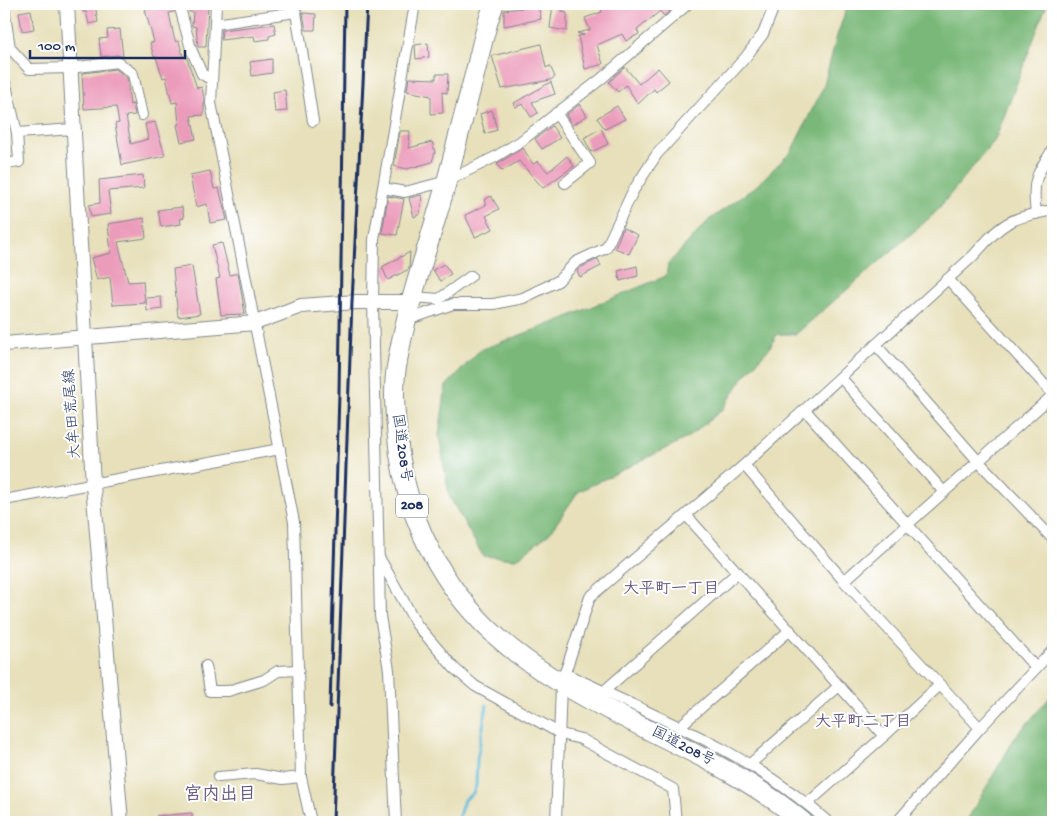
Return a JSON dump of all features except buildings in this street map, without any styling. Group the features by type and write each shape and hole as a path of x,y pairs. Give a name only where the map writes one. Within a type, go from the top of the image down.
{"highway":[{"name":"国道208号","path":"494,4 447,181 410,306 396,372 395,415 398,449 404,480 422,537 447,580 480,621 503,644 733,773 756,787 804,822"}],"main road":[{"name":"大牟田荒尾線","path":"67,4 93,485 121,822"},
{"path":"4,344 255,323 301,306 373,302 410,306"}],"street":[{"path":"179,4 191,48 202,74 212,80"},
{"path":"216,4 211,103 294,522 301,776 311,822"},
{"path":"396,822 389,670 380,616 373,302 374,239 415,4"},
{"path":"383,188 405,192 447,181 495,157 521,141 601,79 688,4"},
{"path":"410,306 494,304 523,298 558,281 576,262 606,248 634,191 657,154 745,58 763,34 775,4"},
{"path":"4,8 7,48 29,69 70,68 118,62 134,74 142,115"},
{"path":"215,24 296,12 313,120"},
{"path":"4,85 6,85 17,133 19,162 4,164"},
{"path":"556,113 590,163 564,183"},
{"path":"17,133 74,128"},
{"path":"1036,214 1033,187 1038,171 1053,149"},
{"path":"556,822 563,679 590,597 744,465 841,378 948,279 997,230 1010,221 1053,210"},
{"path":"410,306 439,299 471,276"},
{"path":"844,581 1053,394 948,279"},
{"path":"876,345 978,461 1053,539"},
{"path":"841,378 944,492"},
{"path":"805,410 1036,668"},
{"path":"4,500 280,449"},
{"path":"744,465 844,581 980,728"},
{"path":"686,515 884,736"},
{"path":"378,556 417,625 454,668 475,686 560,734 581,739 673,789 676,822"},
{"path":"603,692 738,572"},
{"path":"679,727 790,630"},
{"path":"897,822 980,728 1053,650"},
{"path":"206,666 210,691 228,691 264,680 278,671 299,670"},
{"path":"563,679 603,692 679,727 749,765 808,804 828,822"},
{"path":"808,804 940,685"},
{"path":"749,765 839,686"},
{"path":"218,776 256,774 283,779 301,776"}],"green space":[{"path":"848,4 1047,4 995,140 934,214 796,334 777,334 770,347 742,379 723,409 687,438 578,492 549,534 516,559 483,556 449,496 439,435 446,386 480,350 553,323 666,276 668,264 709,220 755,187 791,152 823,88"},
{"path":"1053,694 1053,822 966,822 1016,736"}],"waterway":[{"path":"457,822 464,800 473,793 476,786 477,759 487,705"}],"railway":[{"path":"330,707 339,393 345,4"},
{"path":"333,822 352,302 367,4"}],"district":[{"name":"大平町一丁目","path":"671,590"},
{"name":"大平町二丁目","path":"863,723"},
{"name":"宮内出目","path":"220,795"}]}
